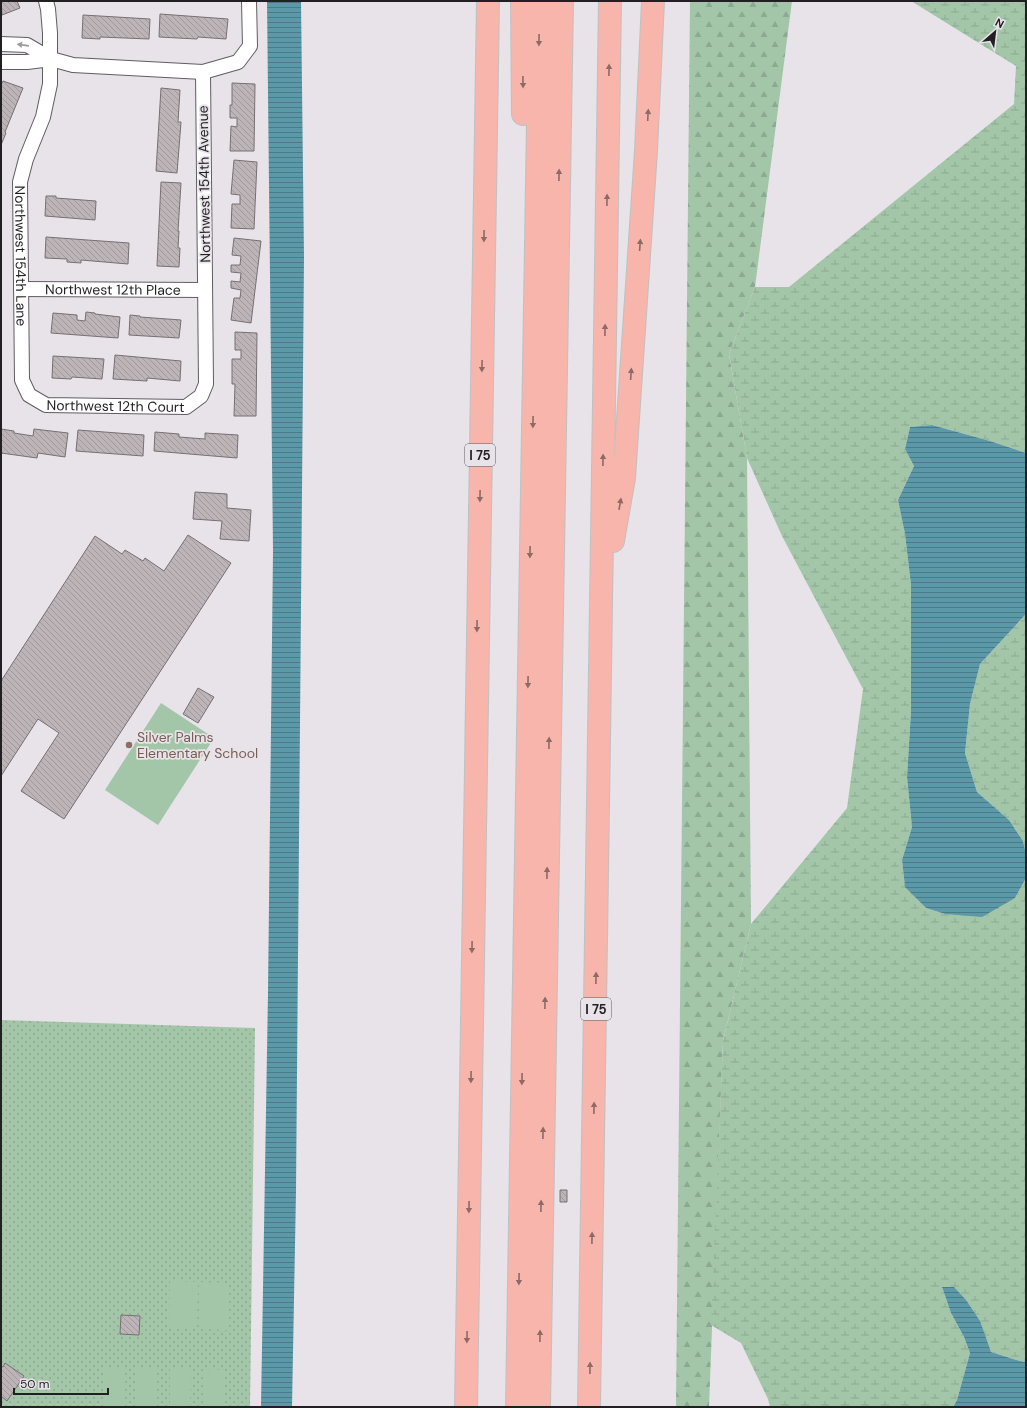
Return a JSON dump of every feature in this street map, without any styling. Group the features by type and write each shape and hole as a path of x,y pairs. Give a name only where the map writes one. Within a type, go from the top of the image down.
{"highway":[{"path":"475,1 484,208"},
{"name":"I 75","path":"466,1407 488,1"},
{"path":"522,1 525,188 523,362 533,390"},
{"path":"517,1407 540,1"},
{"path":"538,1407 562,1"},
{"name":"I 75","path":"589,1407 610,1"},
{"path":"601,611 624,478 646,151 653,1"}],"street":[{"name":"Northwest 154th Lane","path":"29,395 22,380 20,182 26,158 42,117 50,84 48,9 46,1"},
{"path":"1,44 27,45 50,59 73,65 203,72 238,62 250,46 249,1"},
{"path":"1,62 27,62 50,59"},
{"name":"Northwest 154th Avenue","path":"201,396 206,384 203,72"},
{"name":"Northwest 12th Place","path":"21,289 205,290"},
{"name":"Northwest 12th Court","path":"29,395 46,405 186,407 201,396"}],"green space":[{"path":"690,1 792,1 755,287 729,354 747,458 751,924 723,1041 709,1407 676,1407"},
{"path":"911,1 1026,1 1026,453 990,441 932,425 910,427 905,449 914,466 898,500 905,534 911,585 911,711 907,777 912,827 902,860 905,886 926,908 945,914 1015,898 1026,878 1026,1362 991,1352 986,1343 942,1287 951,1313 964,1337 970,1353 957,1400 953,1407 770,1407 768,1399 741,1343 711,1325 723,1041 751,924 847,808 863,689 782,536 747,458 729,354 755,287 789,287 1014,104 1016,66"},
{"path":"1026,614 1026,854 1023,841 1009,820 977,792 965,753 970,704 980,664"},
{"path":"161,703 214,738 158,825 105,790"},
{"path":"1,1020 255,1028 250,1407 1,1407"},
{"path":"170,1281 198,1282 197,1329 169,1328"},
{"path":"201,1282 229,1283 228,1330 199,1329"},
{"path":"103,1368 124,1368 123,1407 103,1407"},
{"path":"136,1368 157,1368 156,1407 136,1407"},
{"path":"170,1368 191,1369 190,1407 170,1407"},
{"path":"204,1369 224,1370 224,1407 203,1407"}],"water":[{"path":"267,1 301,1 304,257 296,1191 292,1407 261,1407 273,551"},
{"path":"932,425 990,441 1026,453 1026,614 980,664 970,704 965,753 977,792 1009,820 1023,841 1026,854 1026,878 1015,898 982,917 945,914 926,908 905,887 902,860 912,827 907,777 911,711 911,585 905,534 898,500 914,466 905,449 910,427"},
{"path":"942,1287 954,1287 966,1300 980,1321 991,1352 1026,1362 1026,1407 953,1407 957,1400 970,1353 964,1337 951,1313"}],"building":[{"path":"1,1 17,1 20,8 2,15"},
{"path":"160,14 228,19 226,39 159,37"},
{"path":"83,15 150,19 149,39 100,37 100,39 82,38"},
{"path":"3,81 23,88 1,145 1,85"},
{"path":"232,83 255,84 254,151 230,151 231,126 237,127 237,118 230,118 230,105 232,105"},
{"path":"161,88 180,90 178,122 181,122 177,173 156,171"},
{"path":"234,160 257,162 254,229 231,228 232,204 240,204 240,195 231,194"},
{"path":"161,182 181,183 178,231 178,248 180,248 179,267 157,266"},
{"path":"46,196 96,201 95,220 45,216"},
{"path":"46,237 129,243 128,264 81,260 81,263 67,262 67,259 45,258"},
{"path":"234,238 261,241 251,323 231,320 234,298 240,298 241,290 231,288 231,281 240,282 241,273 231,272 231,265 240,265 241,256 232,255"},
{"path":"86,312 120,317 118,338 51,333 53,313 77,315 77,320 85,321"},
{"path":"130,315 181,320 179,338 129,335"},
{"path":"235,332 257,333 256,416 234,416 235,384 232,384 232,359 241,359 241,350 235,350"},
{"path":"115,355 181,361 180,381 147,378 147,381 113,379"},
{"path":"53,356 104,359 102,379 72,377 71,379 52,378"},
{"path":"1,429 33,436 34,429 68,433 65,457 38,453 37,458 1,453"},
{"path":"78,430 144,435 143,456 76,451"},
{"path":"155,432 179,434 179,437 205,439 205,433 238,435 237,458 154,451"},
{"path":"195,492 227,494 227,508 251,510 249,541 220,539 222,521 193,519"},
{"path":"188,535 231,563 64,819 21,791 59,733 38,719 1,776 1,681 95,536 122,554 125,550 143,561 145,558 164,571"},
{"path":"198,688 214,697 198,723 183,714"},
{"path":"560,1190 567,1190 567,1202 560,1202"},
{"path":"121,1315 140,1316 139,1335 120,1334"},
{"path":"5,1363 24,1376 7,1401 2,1397 1,1399 1,1366 3,1367"}],"place":[{"name":"Silver Palms Elementary School","path":"129,745"}]}
